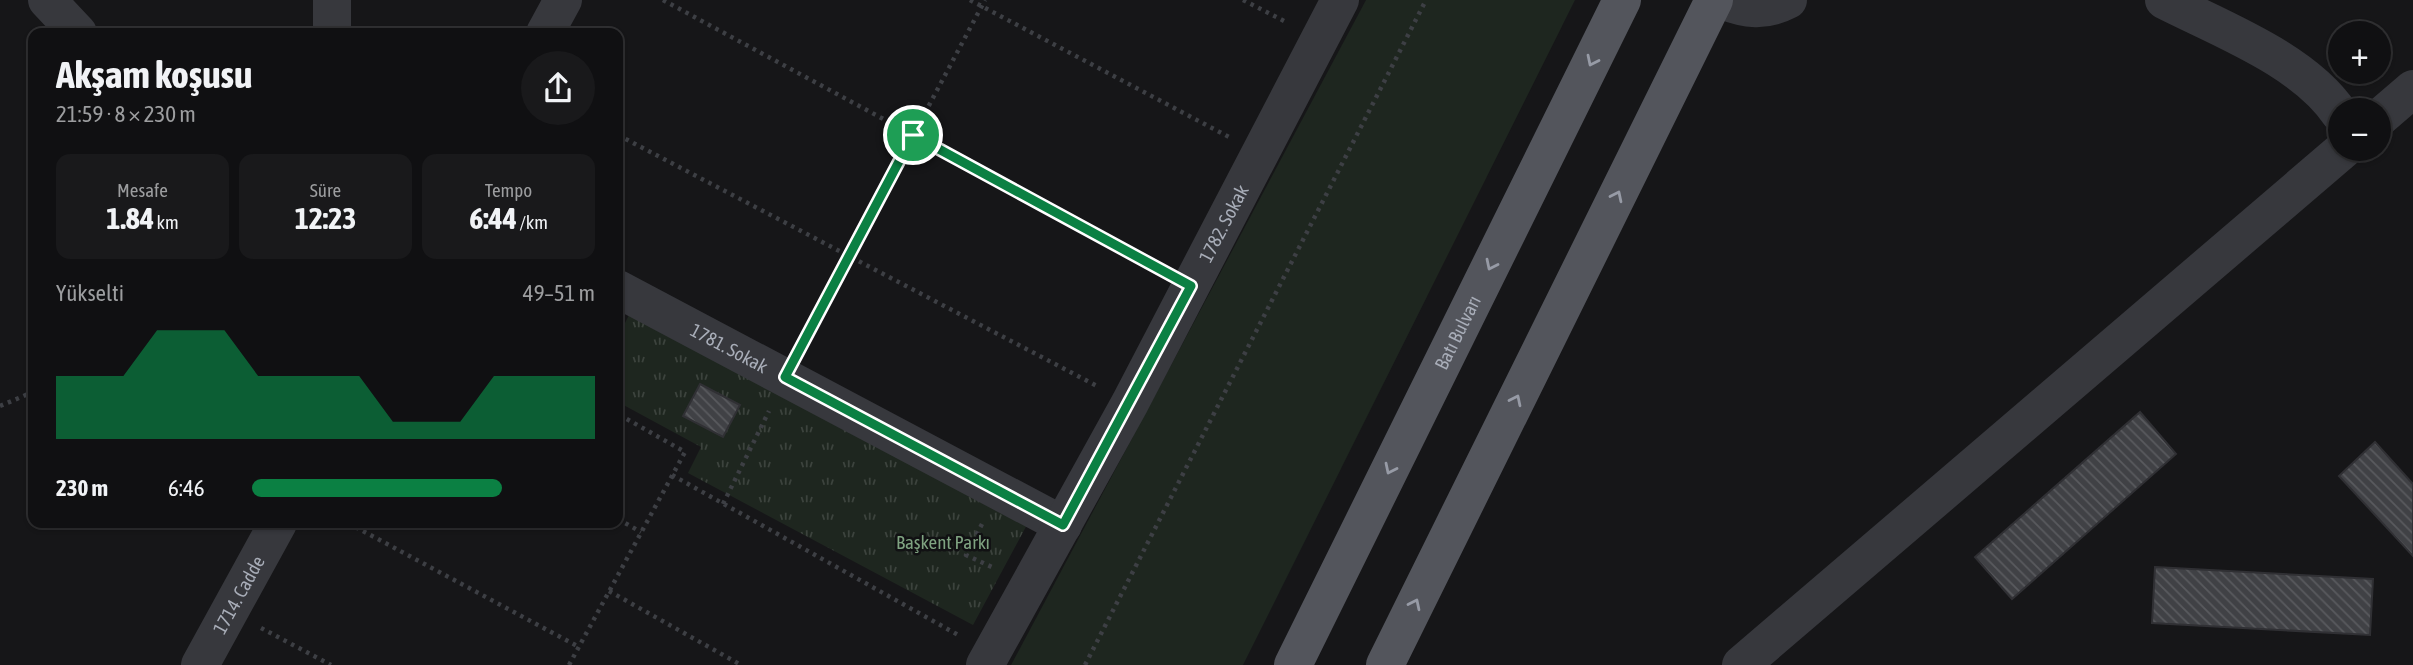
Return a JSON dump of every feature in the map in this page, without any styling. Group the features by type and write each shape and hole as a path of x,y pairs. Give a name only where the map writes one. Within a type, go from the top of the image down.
{"main road":[{"name":"Batı Bulvarı","path":"1293,665 1622,0"},
{"path":"1385,665 1714,0"}],"street":[{"path":"47,0 73,28"},
{"path":"331,0 331,28"},
{"path":"548,28 563,0"},
{"name":"1782. Sokak","path":"989,659 1130,403 1340,0"},
{"path":"1722,0 1750,9 1777,6 1788,0"},
{"path":"2164,0 2272,55 2306,77 2329,98"},
{"path":"2391,108 2413,89"},
{"path":"1741,665 2330,161"},
{"name":"1781. Sokak","path":"623,292 1063,525"},
{"name":"1714. Cadde","path":"200,665 275,528"}],"path":[{"path":"663,0 1191,286"},
{"path":"970,0 1260,153"},
{"path":"785,377 985,0"},
{"path":"1244,0 1319,40"},
{"path":"1085,665 1426,0"},
{"path":"623,138 1130,403"},
{"path":"0,406 28,395"},
{"path":"723,504 769,411 781,417"},
{"path":"569,665 685,452 623,417"},
{"path":"672,475 989,659"},
{"path":"983,521 966,555 1029,586"},
{"path":"623,522 641,532"},
{"path":"357,528 579,647"},
{"path":"609,592 741,665"},
{"path":"230,611 331,665"}],"green space":[{"path":"1366,0 1575,0 1243,665 1011,665"},
{"name":"Başkent Parkı","path":"632,309 1029,521 973,625 688,473 701,447 623,405 623,327"}],"building":[{"path":"700,384 740,405 723,437 683,416"},
{"path":"2140,412 2176,454 2012,599 1975,557"},
{"path":"2375,442 2413,484 2413,556 2339,476"},
{"path":"2155,567 2373,579 2370,635 2152,623"}],"route":[{"path":"913,135 1191,286 1063,525 785,377 913,135"}]}
